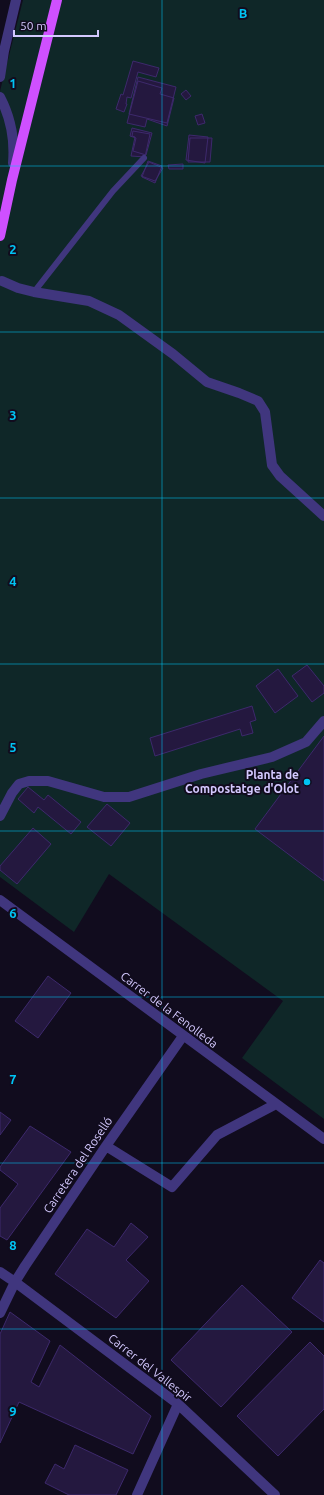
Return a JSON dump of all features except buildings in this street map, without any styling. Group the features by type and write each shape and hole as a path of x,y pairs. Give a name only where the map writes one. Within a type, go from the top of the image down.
{"main road":[{"path":"0,236 12,180 57,0"}],"street":[{"path":"0,77 4,51 16,0"},
{"path":"0,48 11,20"},
{"path":"0,97 7,113 14,139 12,180"},
{"path":"2,280 18,288 34,292 89,301 119,315 173,354 207,382 258,401 265,412 272,465 280,476 324,516"},
{"path":"0,816 12,793 19,784 29,780 48,781 104,797 129,797 201,774 272,757 306,742 324,721"},
{"name":"Carrer de la Fenolleda","path":"0,900 324,1139"},
{"name":"Carretera del Roselló","path":"0,1313 15,1282 106,1146 183,1036"},
{"path":"106,1146 172,1187 217,1135 276,1104"},
{"name":"Carrer del Vallespir","path":"0,1272 178,1404 275,1495"},
{"path":"137,1495 178,1404"}],"lane":[{"path":"34,292 113,191 144,158"}],"green space":[{"path":"23,0 324,0 324,1119 242,1058 283,1001 109,874 74,932 0,877 0,91"}],"place":[{"name":"Planta de Compostatge d'Olot","path":"307,782"}]}
